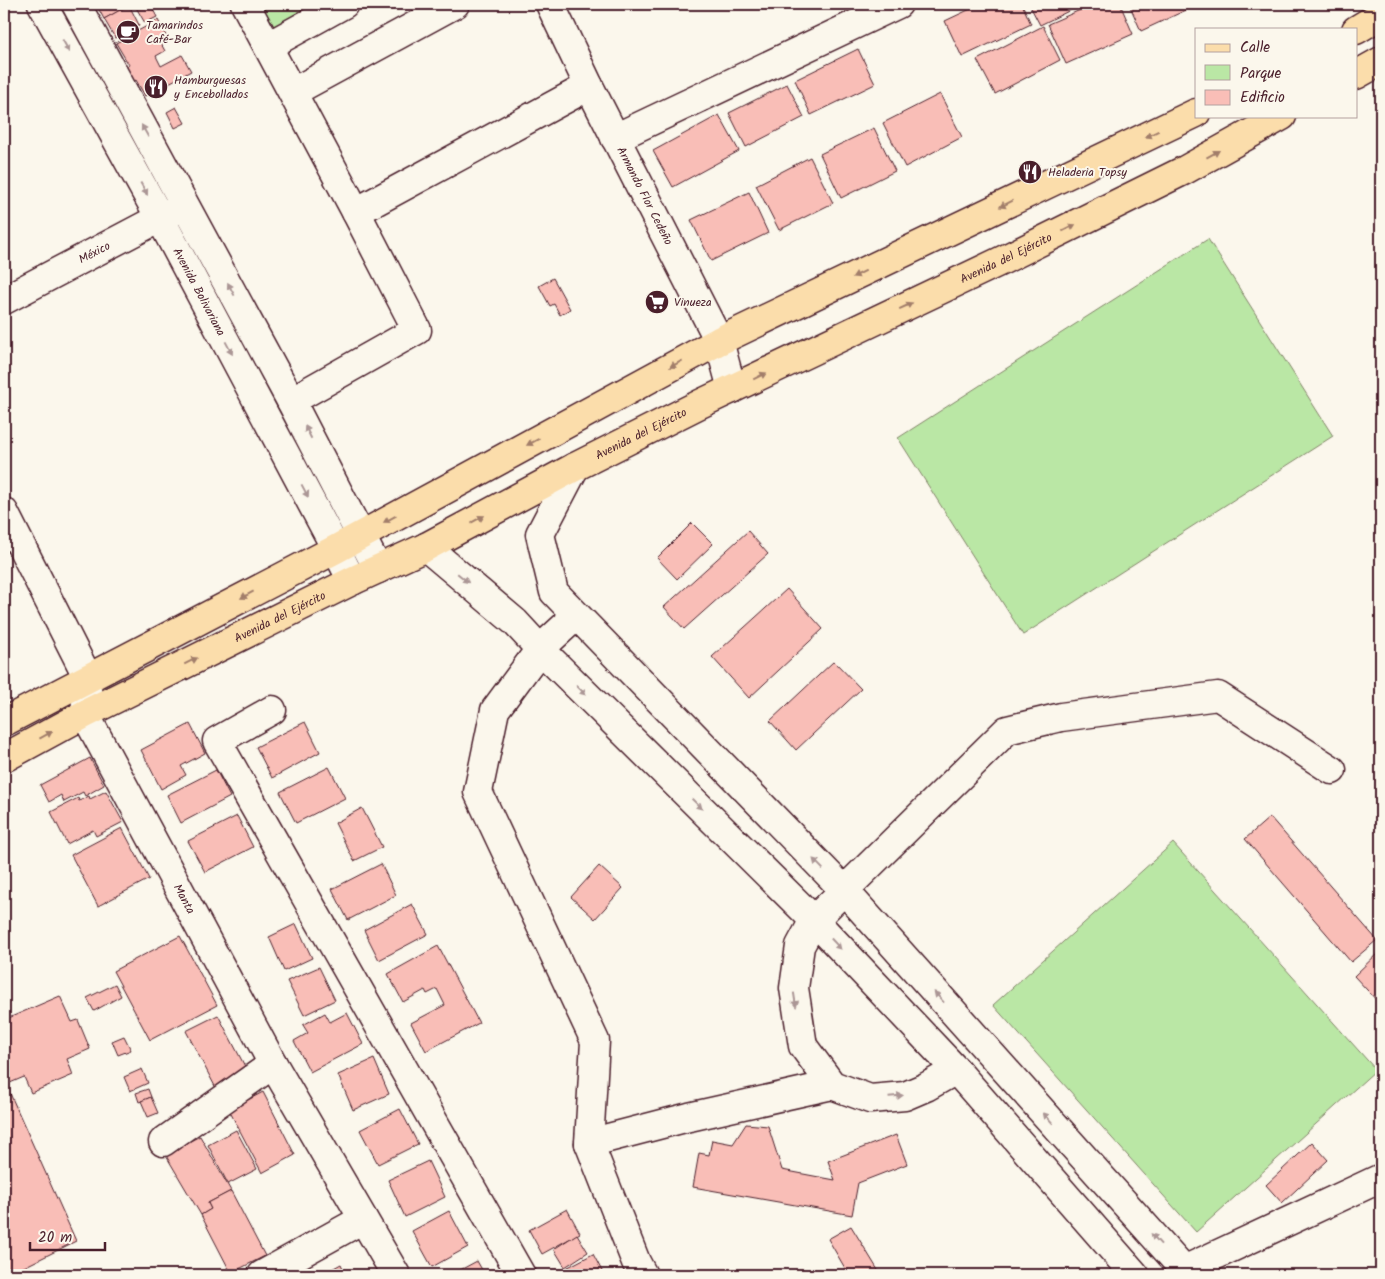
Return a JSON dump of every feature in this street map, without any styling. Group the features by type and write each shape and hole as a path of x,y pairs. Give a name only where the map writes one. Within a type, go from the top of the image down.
{"main road":[{"path":"1358,29 1381,15"},
{"path":"1358,74 1381,61"},
{"path":"4,722 336,549 719,341 1195,113"},
{"name":"Avenida del Ejército","path":"4,758 85,714 352,581 426,547 575,467 732,389 1012,256 1185,170 1278,118"}],"street":[{"name":"Avenida Bolivariana","path":"42,4 160,218 352,581"},
{"path":"76,4 292,401 378,569"},
{"path":"245,4 417,330 292,401"},
{"path":"268,46 344,4"},
{"path":"293,92 455,4"},
{"name":"Armando Flor Cedeño","path":"550,4 615,138 719,341 732,389"},
{"path":"615,138 898,4"},
{"path":"356,212 589,86"},
{"name":"México","path":"4,300 185,205"},
{"path":"575,467 540,534 554,592 844,890 1184,1274 1381,1178"},
{"path":"4,512 88,678 85,714"},
{"path":"426,547 515,622 814,920 956,1070 1135,1275"},
{"path":"576,616 540,649 495,710 478,792 595,1041 589,1143 636,1262 643,1275"},
{"path":"956,1070 926,1087 905,1096 870,1099 832,1085 802,1046 794,988 800,946 814,920 1007,730 1061,717 1218,696 1332,770"},
{"path":"272,710 217,741 521,1275"},
{"name":"Manta","path":"85,714 273,1064 396,1275"},
{"path":"163,1142 273,1064"},
{"path":"589,1143 689,1117 832,1085"},
{"path":"262,1275 363,1219"}],"green space":[{"path":"252,4 326,4 269,35"},
{"path":"1208,239 1333,436 1023,635 898,438"},
{"path":"1173,843 1376,1070 1196,1232 993,1005"}],"building":[{"path":"96,4 129,4 130,5 104,19"},
{"path":"134,4 150,4 157,17 145,23"},
{"path":"981,4 1022,4 1031,24 962,57 945,21"},
{"path":"1029,4 1083,4 1040,25"},
{"path":"1094,4 1120,4 1133,34 1066,64 1048,24"},
{"path":"1129,4 1199,4 1141,31"},
{"path":"129,5 139,25 115,38 104,19"},
{"path":"158,20 167,38 160,42 165,51 156,56 161,66 182,55 191,71 145,96 136,80 127,86 119,71 129,65 116,43"},
{"path":"1043,26 1060,60 995,94 977,60"},
{"path":"858,49 875,84 811,115 795,80"},
{"path":"787,84 804,117 746,147 729,113"},
{"path":"940,94 962,137 905,167 883,123"},
{"path":"176,107 185,123 175,128 167,112"},
{"path":"719,115 739,151 673,187 653,151"},
{"path":"874,128 895,171 841,198 820,154"},
{"path":"810,157 833,203 779,230 756,185"},
{"path":"749,192 768,233 711,261 691,220"},
{"path":"553,278 570,309 560,315 554,304 550,306 539,286"},
{"path":"692,523 713,544 677,579 657,558"},
{"path":"748,531 768,554 684,629 664,607"},
{"path":"787,589 823,629 749,698 712,657"},
{"path":"834,661 861,689 796,750 770,721"},
{"path":"305,722 320,752 272,778 256,747"},
{"path":"190,724 205,753 181,766 186,775 161,789 141,750"},
{"path":"90,758 104,785 85,796 83,792 64,802 61,795 49,802 40,785"},
{"path":"329,767 345,798 296,823 280,792"},
{"path":"216,770 230,797 181,823 167,795"},
{"path":"106,791 123,822 96,836 93,830 67,844 51,812 78,798 79,801 89,796 90,799"},
{"path":"362,808 382,847 354,861 335,823"},
{"path":"237,816 253,847 205,872 188,841"},
{"path":"1270,817 1377,940 1351,962 1245,839"},
{"path":"122,828 149,879 98,906 71,855"},
{"path":"381,864 396,895 348,920 332,889"},
{"path":"599,866 623,888 595,919 571,897"},
{"path":"412,904 428,934 379,960 364,930"},
{"path":"296,924 312,958 284,971 269,937"},
{"path":"180,936 217,1005 150,1040 113,971"},
{"path":"438,946 479,1023 426,1051 411,1023 445,1005 437,989 427,994 425,990 403,1002 388,974"},
{"path":"1381,950 1381,1005 1354,976"},
{"path":"319,967 335,1000 304,1015 287,981"},
{"path":"115,984 121,996 94,1011 87,998"},
{"path":"60,996 72,1022 78,1020 90,1049 67,1059 73,1075 31,1093 24,1077 10,1083 4,1067 4,1020"},
{"path":"325,1013 330,1022 347,1013 363,1044 310,1072 294,1041 308,1033 303,1025"},
{"path":"218,1015 250,1076 218,1092 186,1031"},
{"path":"124,1036 131,1050 118,1055 112,1041"},
{"path":"374,1059 389,1094 353,1110 338,1075"},
{"path":"142,1069 148,1083 130,1091 124,1077"},
{"path":"4,1080 76,1241 8,1275 4,1275"},
{"path":"148,1089 151,1097 139,1102 136,1093"},
{"path":"263,1092 295,1155 262,1173 229,1110"},
{"path":"151,1097 158,1113 148,1117 141,1101"},
{"path":"400,1109 418,1144 378,1164 360,1130"},
{"path":"746,1124 768,1126 782,1170 835,1180 828,1161 896,1135 907,1164 858,1183 852,1215 693,1187 699,1153 709,1155 712,1140 733,1144"},
{"path":"236,1130 257,1169 228,1184 208,1145"},
{"path":"200,1136 231,1191 208,1203 211,1209 201,1215 165,1154"},
{"path":"1312,1142 1328,1160 1282,1203 1266,1185"},
{"path":"428,1161 445,1197 405,1217 388,1180"},
{"path":"231,1191 265,1256 231,1273 201,1215 211,1209 208,1203"},
{"path":"567,1209 580,1233 542,1254 529,1230"},
{"path":"449,1211 468,1247 432,1267 412,1231"},
{"path":"851,1226 881,1275 849,1275 828,1239"},
{"path":"577,1234 588,1252 565,1267 554,1249"},
{"path":"593,1254 604,1275 553,1275"},
{"path":"477,1261 485,1275 451,1275"},
{"path":"341,1264 346,1275 321,1275"}],"place":[{"name":"Tamarindos Café-Bar","path":"128,32"},
{"name":"Hamburguesas y Encebollados","path":"156,87"},
{"name":"Heladeria Topsy","path":"1030,172"},
{"name":"Vinueza","path":"657,302"}]}
